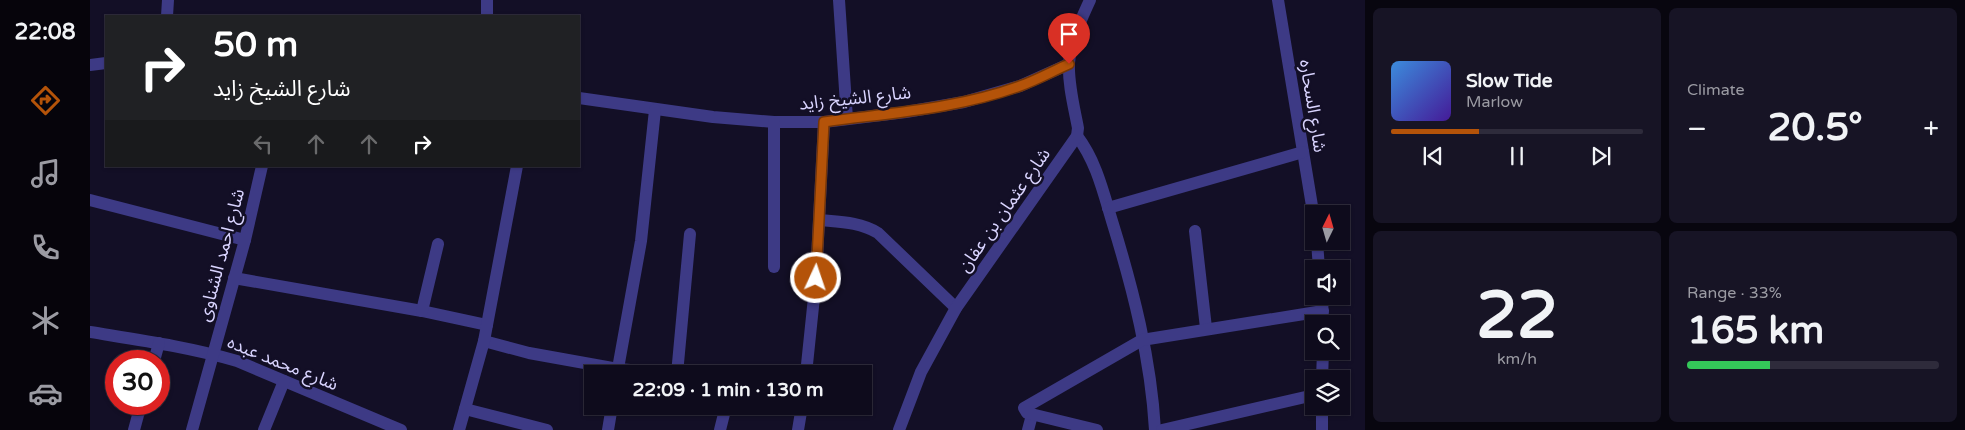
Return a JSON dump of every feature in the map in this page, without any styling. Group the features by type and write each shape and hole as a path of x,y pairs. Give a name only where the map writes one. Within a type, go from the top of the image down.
{"street":[{"path":"168,0 168,15"},
{"path":"487,0 487,15"},
{"path":"839,0 847,119"},
{"path":"1090,0 1074,37 1069,64 1078,136 1093,161 1124,260 1154,400 1155,430"},
{"name":"شارع السحاره","path":"1278,0 1312,205"},
{"path":"90,65 105,63"},
{"name":"شارع الشيخ زايد","path":"580,98 714,117 774,122 824,122 906,112 964,102 1020,86 1069,64"},
{"path":"618,365 641,240 655,110"},
{"path":"774,122 774,267"},
{"path":"807,365 816,278 824,122"},
{"name":"شارع عثمان بن عفان","path":"899,430 921,372 956,308 1078,136"},
{"path":"1108,208 1303,152"},
{"name":"شارع احمد الشناوى","path":"192,430 245,240 262,167"},
{"path":"459,430 484,341 517,167"},
{"path":"90,200 245,240"},
{"path":"819,220 855,223 868,227 878,233 956,308"},
{"path":"1195,230 1206,328"},
{"path":"679,365 690,234"},
{"path":"422,311 438,244"},
{"path":"234,278 422,311 487,325"},
{"path":"1097,430 1025,412 1026,406 1142,340 1206,328 1305,319"},
{"name":"شارع محمد عبده","path":"90,332 212,353 237,361 400,430"},
{"path":"484,341 529,353 588,365"},
{"path":"157,350 159,343"},
{"path":"264,430 284,381"},
{"path":"1162,430 1305,397"},
{"path":"465,409 547,430"},
{"path":"1028,430 1032,414"},
{"path":"134,430 138,415"},
{"path":"608,430 610,415"},
{"path":"720,430 724,415"},
{"path":"798,430 800,415"},
{"path":"1322,415 1322,430"}],"route":[{"path":"816,278 824,122 906,112 964,102 1020,86 1069,64"}]}
